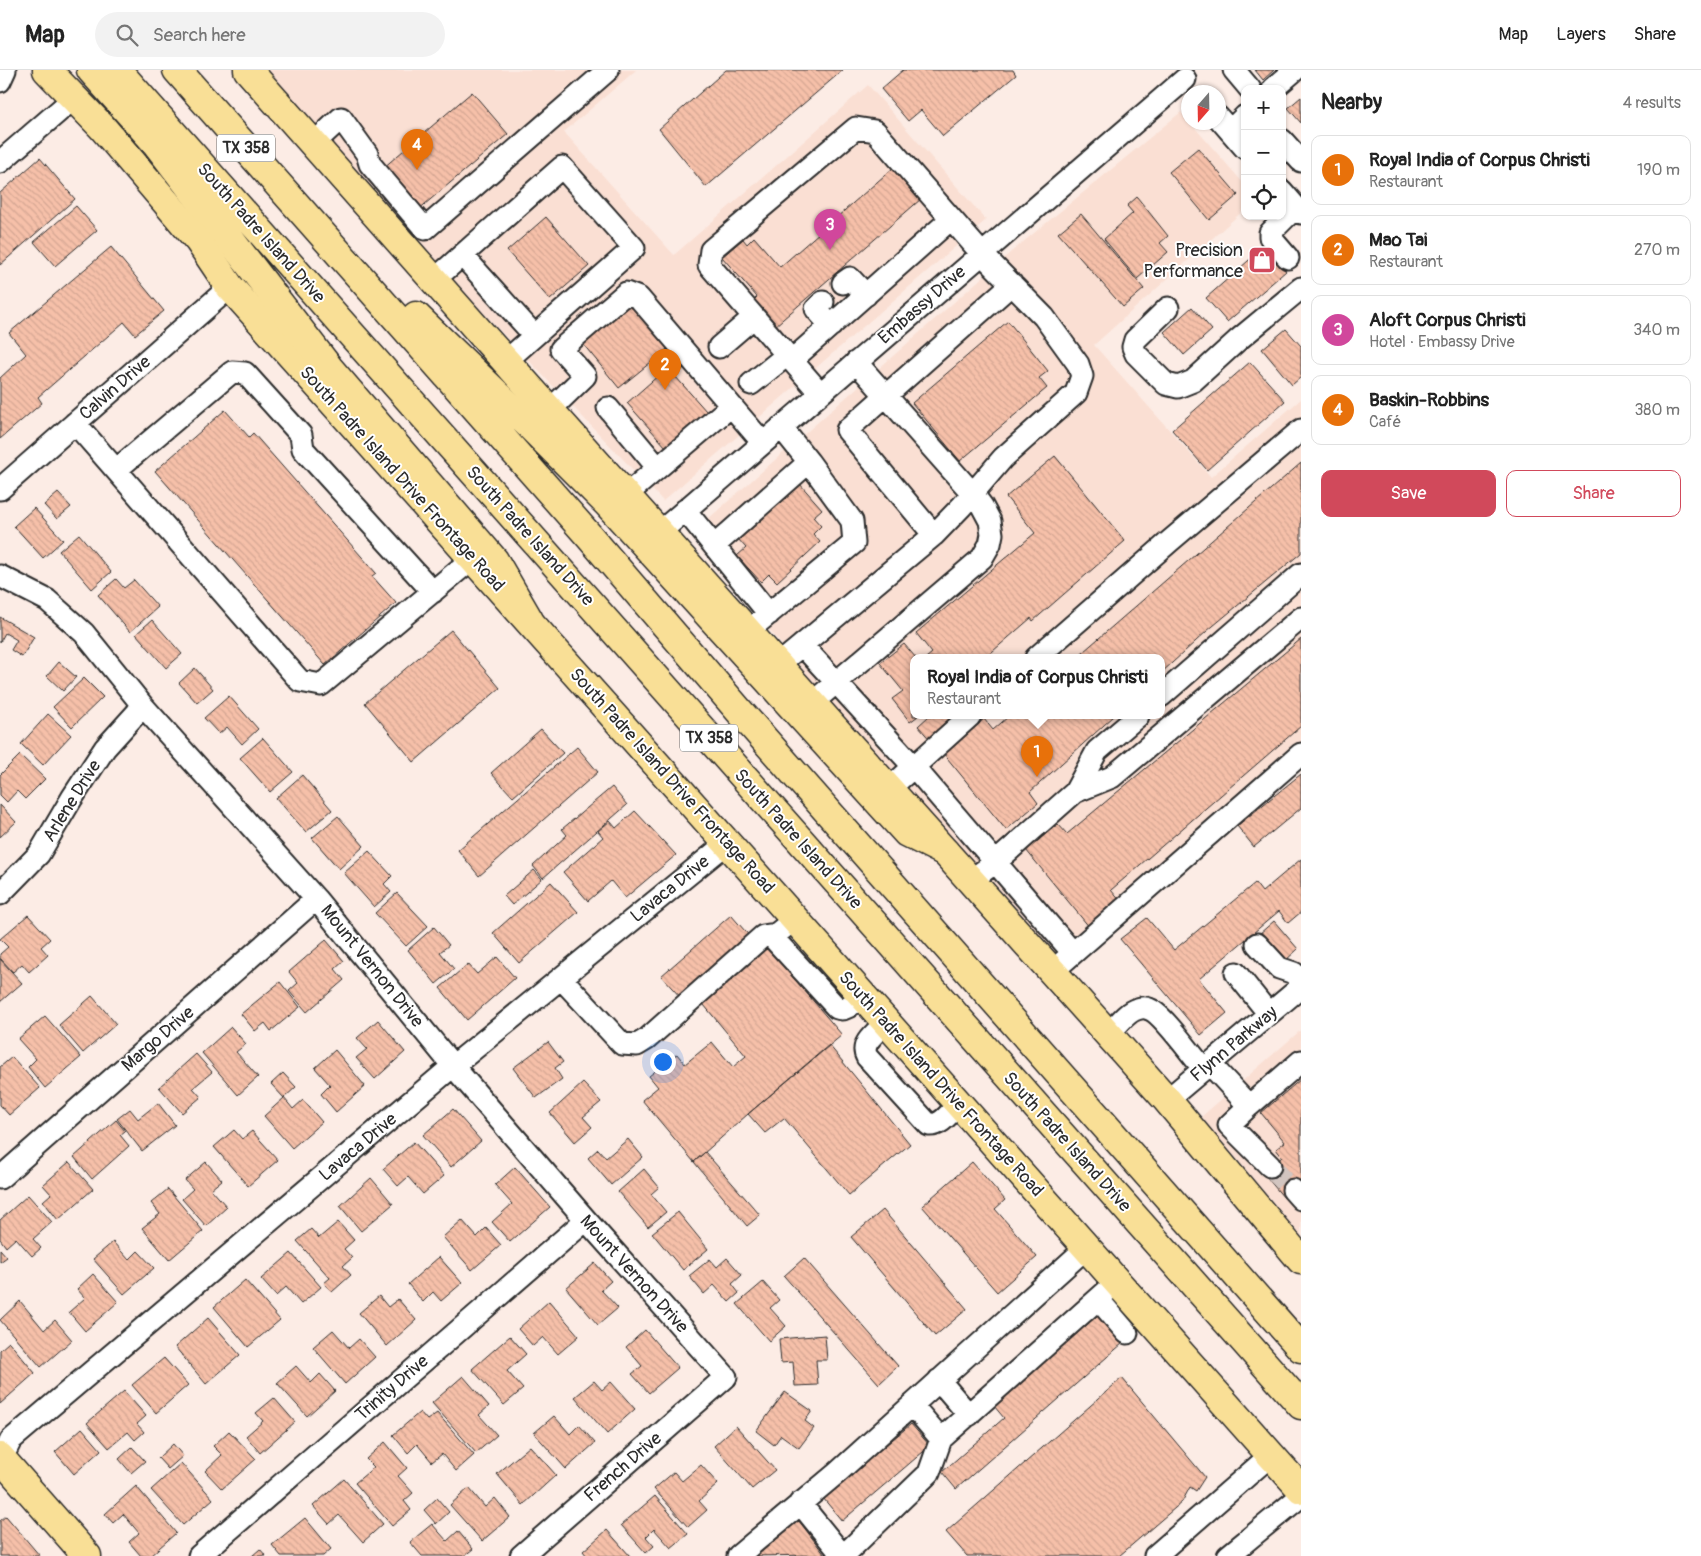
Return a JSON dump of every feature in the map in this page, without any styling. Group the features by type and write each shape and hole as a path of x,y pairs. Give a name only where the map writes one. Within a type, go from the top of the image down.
{"main road":[{"name":"South Padre Island Drive Frontage Road","path":"47,70 102,127 200,241 230,287 727,843 785,927 862,995 887,1022 1086,1248 1107,1290 1271,1456 1301,1489"},
{"path":"91,70 156,143 329,368 494,560 529,620"},
{"name":"South Padre Island Drive","path":"117,70 1301,1405"},
{"name":"TX 358","path":"177,70 589,536 748,721 1301,1348"},
{"path":"248,70 404,248 1167,1100 1301,1260"},
{"path":"371,290 415,315 529,424 614,512 907,834 945,852"},
{"path":"1,1460 87,1556"}],"street":[{"path":"0,81 5,70"},
{"path":"404,248 608,70"},
{"path":"1234,70 1247,85"},
{"path":"1278,85 1295,70"},
{"name":"Embassy Drive","path":"660,532 1187,80"},
{"path":"0,162 74,98"},
{"path":"313,144 342,118 367,154 370,164 425,229"},
{"path":"1231,121 1241,140"},
{"path":"778,665 934,534 973,494 1003,458 1076,393 1082,376 1078,364 1044,317 982,254 875,132 856,128 711,250 709,265 820,393"},
{"path":"1286,144 1301,161"},
{"path":"434,280 562,167 634,248 506,361"},
{"path":"1286,195 1299,210 1270,233 1270,237 1288,258"},
{"path":"751,384 790,358 831,326 952,219"},
{"path":"462,255 534,335"},
{"path":"843,283 850,278 866,295"},
{"path":"934,534 847,430 1012,284"},
{"name":"Calvin Drive","path":"0,489 230,287"},
{"path":"1168,308 1135,340 1133,347 1136,354 1166,384 1178,387 1193,381 1238,340 1301,288"},
{"path":"550,410 585,376 561,349 626,293 639,298 762,443"},
{"path":"823,302 816,309 831,326"},
{"path":"719,347 754,317"},
{"path":"812,702 982,558 990,544 992,534 990,522 973,494 856,362"},
{"path":"116,470 232,372 245,373 301,435 303,449 432,592"},
{"path":"626,495 731,406"},
{"path":"608,408 658,468"},
{"path":"75,423 300,681 321,685 473,558"},
{"path":"748,631 854,543 852,521 781,427"},
{"path":"1041,654 1301,430"},
{"path":"714,546 809,462"},
{"path":"685,510 769,614"},
{"path":"1165,693 1301,574"},
{"name":"Mount Vernon Drive","path":"0,576 47,600 84,633 143,706 316,899 453,1066 586,1220 726,1377"},
{"path":"971,880 996,862 1075,792 1112,777 1301,618"},
{"path":"802,645 914,767 1074,953"},
{"name":"Arlene Drive","path":"0,894 40,854 72,798 106,748 143,706"},
{"path":"889,789 967,719"},
{"path":"1075,792 1097,751 1134,719"},
{"path":"1052,972 1301,754"},
{"name":"Lavaca Drive","path":"1,1460 11,1440 453,1066 727,843"},
{"name":"Margo Drive","path":"0,1178 316,899"},
{"path":"561,978 622,1044 637,1045 647,1039 758,940 785,927"},
{"path":"1257,944 1279,968 1294,973 1301,983"},
{"path":"1236,973 1269,1014"},
{"name":"Flynn Parkway","path":"1167,1100 1301,987"},
{"path":"1108,1035 1132,1011 1139,1008 1148,1008 1156,1013 1207,1067 1249,1106"},
{"path":"887,1022 866,1043 864,1052 867,1057 929,1125 940,1123 959,1104"},
{"path":"1270,1166 1229,1125 1301,1061"},
{"name":"Trinity Drive","path":"199,1556 586,1220"},
{"path":"738,1556 837,1473 1086,1248"},
{"path":"800,1503 843,1556 929,1473 941,1440 1107,1290 1127,1333"},
{"name":"French Drive","path":"521,1556 726,1377"},
{"path":"939,1380 969,1415"},
{"path":"912,1405 941,1440"},
{"path":"1155,1556 1271,1456"},
{"path":"1228,1556 1301,1496"}],"shaded area":[{"path":"267,70 636,70 564,132 674,255 868,85 986,220 663,501 425,252"},
{"path":"1181,112 1181,130 1197,130 1241,180 1241,213 1094,345 1211,477 1301,399 1301,769 1067,971 880,765 691,534 1011,252"},
{"path":"1301,1030 1301,1236 1201,1117"}],"building":[{"path":"726,70 843,70 706,187 659,129"},
{"path":"903,70 1013,70 1016,75 943,136 921,110 908,121 881,89"},
{"path":"1255,70 1274,70 1263,80"},
{"path":"472,92 508,134 418,210 383,168"},
{"path":"1301,97 1301,123 1288,108"},
{"path":"1198,148 1238,195 1209,220 1169,172"},
{"path":"40,158 75,199 0,265 0,193"},
{"path":"893,168 921,199 775,326 753,301 757,297 722,257 743,239 747,244 754,237 780,267"},
{"path":"1137,197 1168,236 1160,243 1168,252 1137,279 1104,239 1133,213 1127,206"},
{"path":"76,206 97,230 55,266 34,242"},
{"path":"1081,214 1144,289 1123,307 1058,233"},
{"path":"546,217 589,266 550,300 507,251"},
{"path":"1265,246 1286,271 1227,322 1206,298"},
{"path":"111,247 164,311 135,335 124,322 38,397 42,403 0,439 0,378 26,354 9,333"},
{"path":"635,301 672,345 619,388 583,344"},
{"path":"1192,307 1212,330 1184,355 1164,332"},
{"path":"1008,321 1048,371 1039,378 1047,388 960,461 912,403"},
{"path":"1286,329 1301,346 1301,377 1292,385 1262,349"},
{"path":"670,349 685,367 675,376 707,412 666,447 627,403 668,367 659,358"},
{"path":"1250,362 1285,401 1207,470 1172,430"},
{"path":"225,410 249,437 253,433 376,573 372,576 396,603 325,665 155,471"},
{"path":"1055,456 1125,541 1033,621 1031,618 990,654 931,654 932,653 916,633 1035,533 1006,497"},
{"path":"1301,463 1301,553 1207,631 1165,669 1165,654 1081,654"},
{"path":"799,483 822,509 813,517 821,526 813,534 820,542 777,582 769,574 761,582 737,556 746,548 738,539"},
{"path":"58,493 71,507 57,519 44,505"},
{"path":"34,508 63,540 43,558 14,526"},
{"path":"79,534 111,572 92,589 59,551"},
{"path":"116,579 124,588 134,580 158,607 130,632 98,595"},
{"path":"0,617 34,637 22,657 11,650 17,640 5,633 0,642"},
{"path":"152,620 182,654 166,668 136,634"},
{"path":"451,630 500,688 414,762 365,703"},
{"path":"1301,639 1301,726 1111,890 1121,902 1090,928 1026,850 1058,824 1067,834"},
{"path":"904,644 913,654 910,654 910,719 914,719 910,722 892,699 903,691 880,663"},
{"path":"59,662 76,677 63,691 47,676"},
{"path":"195,668 213,689 197,703 179,683"},
{"path":"84,678 103,697 72,727 53,707"},
{"path":"229,696 258,729 242,744 227,727 219,734 204,718"},
{"path":"48,714 71,735 43,765 21,744"},
{"path":"926,719 959,719 932,742 918,726"},
{"path":"984,719 993,730 1006,719 1111,719 1030,792 1038,803 1006,830 943,753"},
{"path":"541,729 563,753 513,797 491,773"},
{"path":"263,738 293,772 270,792 240,758"},
{"path":"577,747 598,772 479,876 458,850"},
{"path":"20,755 45,779 25,799 17,791 7,802 0,795 0,775"},
{"path":"1301,774 1301,808 1254,847 1237,826"},
{"path":"302,775 332,810 306,832 276,798"},
{"path":"612,787 627,805 543,878 533,866 567,835 562,829"},
{"path":"0,805 16,822 0,837"},
{"path":"635,811 676,855 625,898 611,881 588,901 563,872 603,837 598,831 610,821 616,828"},
{"path":"338,816 364,846 339,869 312,838"},
{"path":"369,851 392,876 384,884 391,892 374,907 344,873"},
{"path":"1301,859 1301,912 1288,923 1279,911 1199,979 1227,1013 1201,1035 1120,939 1147,918 1174,950 1255,883 1262,892"},
{"path":"534,870 542,879 512,905 504,896"},
{"path":"551,882 578,912 519,963 493,933"},
{"path":"397,893 428,926 406,946 375,913"},
{"path":"28,915 50,939 41,947 48,955 29,972 22,964 13,972 0,958 0,954 8,947 0,939"},
{"path":"731,915 752,939 683,1000 661,976"},
{"path":"1274,921 1298,949 1284,962 1259,934"},
{"path":"434,927 449,945 440,952 454,969 436,984 408,950"},
{"path":"326,940 344,961 335,969 344,980 307,1012 289,991 298,983 289,972"},
{"path":"765,944 842,1035 694,1162 642,1100 658,1087 649,1076 677,1054 685,1064 712,1042 733,1067 746,1056 699,999"},
{"path":"497,957 515,978 467,1020 440,988 468,964 477,974"},
{"path":"0,959 22,983 0,1002"},
{"path":"280,982 300,1007 271,1031 265,1023 255,1031 241,1014"},
{"path":"92,996 116,1024 83,1053 59,1025"},
{"path":"45,1016 81,1057 45,1088 28,1067 36,1059 18,1039"},
{"path":"378,1020 405,1052 375,1079 356,1058 367,1049 357,1038"},
{"path":"231,1027 246,1044 236,1052 258,1077 238,1095 202,1053"},
{"path":"548,1042 563,1062 555,1068 562,1079 536,1098 513,1068"},
{"path":"829,1045 910,1144 849,1195 784,1118 765,1133 748,1114"},
{"path":"335,1050 365,1086 336,1112 321,1094 330,1085 315,1068"},
{"path":"196,1054 212,1072 193,1088 201,1097 182,1113 159,1087"},
{"path":"12,1057 40,1088 9,1115 0,1105 0,1067"},
{"path":"283,1073 296,1087 284,1098 271,1084"},
{"path":"1301,1079 1301,1184 1284,1198 1263,1173 1282,1157 1276,1149 1285,1142 1261,1113"},
{"path":"583,1083 601,1102 583,1117 592,1127 575,1142 550,1113"},
{"path":"284,1098 293,1109 303,1100 322,1122 292,1148 264,1116"},
{"path":"158,1103 175,1125 142,1151 117,1119 130,1109 138,1119"},
{"path":"453,1109 481,1141 451,1167 423,1135"},
{"path":"116,1120 125,1131 120,1135 129,1146 92,1179 74,1157"},
{"path":"234,1130 242,1139 252,1131 278,1160 248,1186 214,1147"},
{"path":"628,1139 643,1157 611,1185 588,1158 598,1149 606,1158"},
{"path":"414,1142 444,1176 423,1194 408,1177 398,1186 383,1169"},
{"path":"705,1152 760,1215 747,1226 694,1162"},
{"path":"69,1162 93,1189 58,1220 43,1201 51,1194 43,1185"},
{"path":"206,1162 222,1180 211,1189 227,1207 206,1226 182,1199 193,1189 185,1180"},
{"path":"972,1162 1005,1200 995,1209 1037,1257 997,1292 922,1206"},
{"path":"515,1167 550,1207 510,1242 492,1222 512,1204 495,1185"},
{"path":"644,1169 659,1187 651,1194 666,1212 648,1227 618,1192"},
{"path":"371,1178 393,1204 361,1231 340,1206"},
{"path":"168,1189 203,1231 169,1260 142,1228 160,1214 151,1203"},
{"path":"28,1195 52,1222 33,1239 41,1248 32,1256 16,1238 6,1247 0,1239 0,1220"},
{"path":"883,1210 967,1309 935,1336 851,1237"},
{"path":"678,1212 708,1249 683,1270 652,1233"},
{"path":"462,1220 477,1237 486,1228 501,1245 472,1270 443,1237"},
{"path":"338,1222 354,1240 344,1249 352,1258 343,1266 351,1275 332,1292 324,1283 330,1278 297,1241 311,1229 319,1238"},
{"path":"113,1242 129,1260 138,1251 154,1268 124,1294 93,1259"},
{"path":"0,1249 7,1257 0,1262"},
{"path":"291,1253 321,1287 301,1304 286,1287 276,1296 261,1279"},
{"path":"439,1257 462,1283 441,1301 433,1292 423,1302 408,1284"},
{"path":"727,1258 742,1275 732,1284 739,1293 729,1302 714,1285 704,1294 689,1276 710,1259 717,1267"},
{"path":"804,1258 898,1366 879,1384 784,1276"},
{"path":"595,1263 611,1281 601,1290 618,1308 598,1325 566,1288"},
{"path":"93,1274 118,1302 85,1331 69,1312 85,1298 77,1289"},
{"path":"245,1280 280,1320 248,1347 214,1307"},
{"path":"763,1282 779,1300 770,1308 786,1326 769,1341 737,1304"},
{"path":"379,1296 388,1307 398,1299 416,1320 387,1346 359,1313"},
{"path":"20,1301 44,1330 55,1320 72,1340 41,1367 0,1320"},
{"path":"549,1301 579,1336 558,1354 543,1337 533,1346 518,1329"},
{"path":"1099,1314 1123,1343 956,1489 942,1472 1004,1418 994,1406"},
{"path":"208,1318 240,1355 206,1384 175,1347"},
{"path":"333,1330 349,1348 359,1339 375,1357 345,1384 313,1347"},
{"path":"645,1330 678,1368 649,1393 632,1374 642,1366 626,1347"},
{"path":"825,1335 827,1360 816,1360 818,1385 795,1386 793,1362 781,1363 779,1339"},
{"path":"510,1336 526,1354 507,1371 523,1389 504,1405 472,1369"},
{"path":"9,1342 35,1373 0,1404 0,1350"},
{"path":"164,1358 188,1385 156,1413 132,1385"},
{"path":"296,1366 311,1383 320,1374 335,1391 307,1416 277,1383"},
{"path":"463,1376 489,1406 479,1415 497,1435 476,1453 432,1403"},
{"path":"1122,1378 1205,1477 1196,1491 1190,1487 1182,1502 1119,1556 967,1556 946,1532"},
{"path":"594,1381 602,1390 611,1382 635,1409 607,1434 575,1397"},
{"path":"124,1391 146,1416 137,1424 144,1432 135,1440 128,1432 109,1448 87,1423"},
{"path":"785,1392 812,1411 805,1421 814,1428 799,1448 781,1435 774,1445 756,1431"},
{"path":"274,1398 295,1422 260,1453 246,1436 263,1421 256,1413"},
{"path":"420,1412 427,1420 437,1413 474,1455 456,1471 442,1454 432,1462 417,1444 408,1453 393,1435"},
{"path":"554,1416 570,1434 579,1425 595,1443 566,1469 534,1433"},
{"path":"911,1424 930,1446 842,1521 823,1498"},
{"path":"736,1426 775,1470 752,1489 714,1446"},
{"path":"82,1428 101,1450 74,1474 55,1452"},
{"path":"229,1431 256,1459 222,1489 205,1471 222,1455 213,1446"},
{"path":"385,1442 407,1468 398,1476 413,1493 404,1501 411,1510 392,1526 355,1483 374,1467 366,1459"},
{"path":"173,1444 183,1456 168,1469 158,1458"},
{"path":"530,1446 556,1475 523,1505 497,1474"},
{"path":"132,1447 145,1461 131,1473 119,1459"},
{"path":"181,1463 213,1499 183,1525 151,1490"},
{"path":"701,1465 718,1484 699,1501 707,1510 688,1527 654,1489 674,1472 682,1481"},
{"path":"344,1479 383,1524 363,1542 339,1515 329,1524 313,1506"},
{"path":"136,1486 176,1533 150,1556 141,1556 129,1542 139,1533 123,1514 113,1523 105,1514"},
{"path":"469,1488 485,1507 495,1498 510,1517 482,1541 450,1505"},
{"path":"655,1496 688,1534 671,1548 654,1529 646,1537 654,1546 646,1553 621,1525"},
{"path":"437,1498 449,1512 436,1524 424,1510"},
{"path":"6,1516 40,1556 0,1556 0,1521"},
{"path":"796,1517 825,1555 750,1556"},
{"path":"305,1518 331,1549 323,1556 281,1556 272,1545"},
{"path":"432,1524 447,1541 458,1531 473,1549 464,1556 422,1556 410,1542"},
{"path":"607,1530 630,1556 587,1556 583,1551"},
{"path":"260,1549 266,1556 252,1556"}],"tunnel":[{"path":"1270,1166 1293,1190"}],"place":[{"name":"Baskin-Robbins","path":"417,170"},
{"name":"Aloft Corpus Christi","path":"830,250"},
{"name":"Precision Performance","path":"1262,260"},
{"name":"Mao Tai","path":"665,390"},
{"name":"Royal India of Corpus Christi","path":"1037,777"}]}
